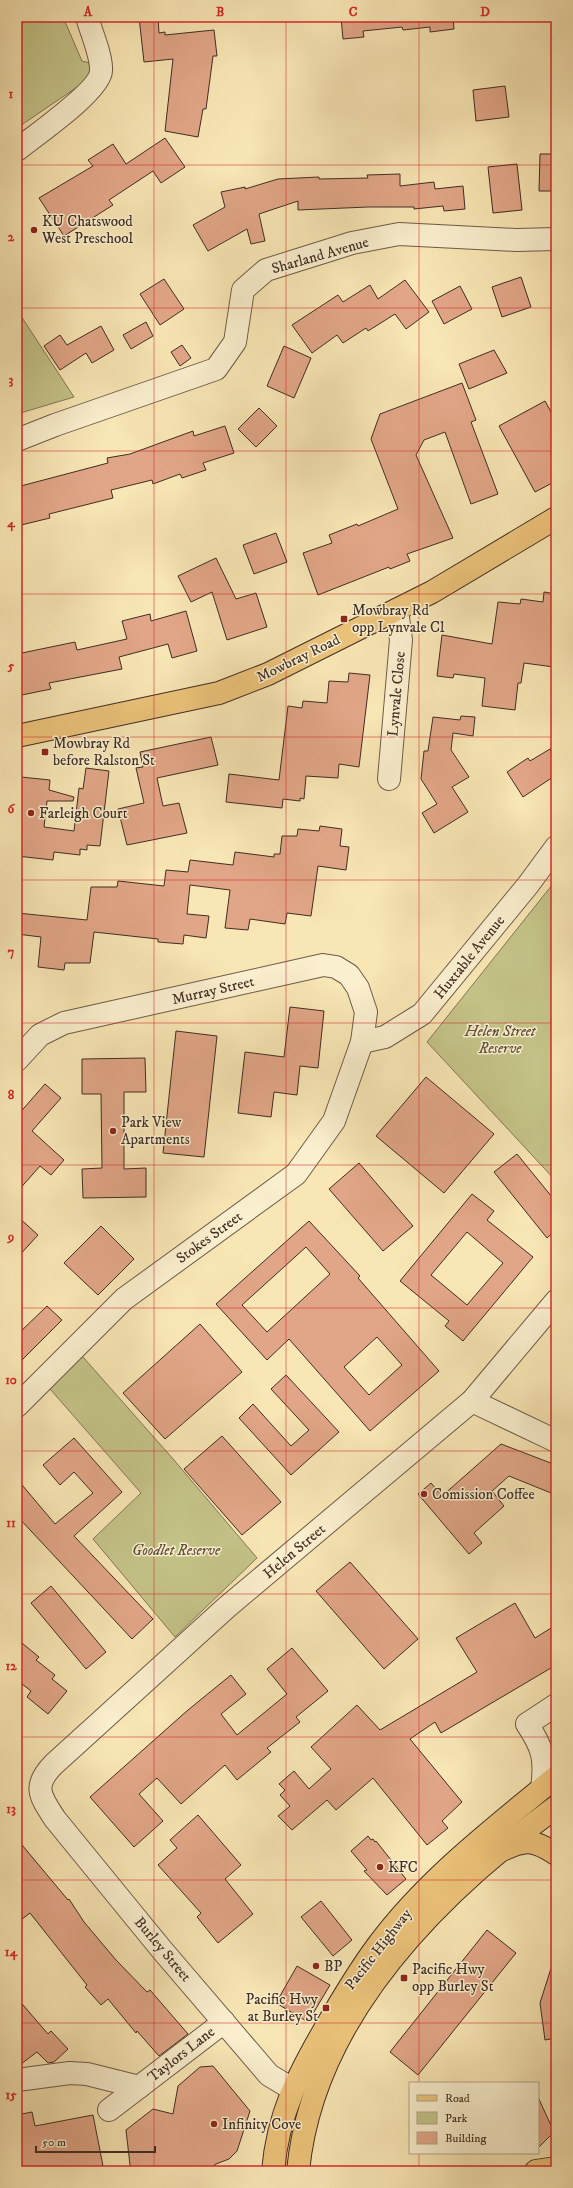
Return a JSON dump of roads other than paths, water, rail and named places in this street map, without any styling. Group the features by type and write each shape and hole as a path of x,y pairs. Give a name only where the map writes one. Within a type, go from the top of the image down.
{"main road":[{"name":"Mowbray Road","path":"17,736 219,693 268,674 432,592 556,518"},
{"name":"Pacific Highway","path":"272,2166 285,2108 293,2087 345,1992 378,1945 406,1911 437,1881 549,1783"},
{"name":"Pacific Highway","path":"298,2171 303,2134 313,2098 330,2059 354,2014 385,1968 440,1903 500,1851 556,1807"},
{"path":"500,1851 517,1844 528,1842 543,1846 556,1854"},
{"path":"536,2171 556,2168"}],"street":[{"path":"17,150 65,112 93,87 100,78 101,65 87,17"},
{"name":"Sharland Avenue","path":"17,440 55,425 216,369 235,342 243,290 266,270 352,243 399,234 516,240 556,239"},
{"name":"Lynvale Close","path":"389,779 401,640 398,610"},
{"name":"Huxtable Avenue","path":"362,1042 385,1037 422,1014 528,885 556,846"},
{"name":"Murray Street","path":"17,1060 40,1035 64,1023 323,965 336,967 349,975 358,988 366,1012 362,1042"},
{"name":"Stokes Street","path":"17,1406 124,1299 296,1174 334,1121 362,1042"},
{"name":"Helen Street","path":"42,1800 40,1790 41,1781 45,1773 227,1607 472,1401 556,1302"},
{"path":"472,1401 556,1441"},
{"path":"549,1783 544,1758 537,1739 527,1724 556,1705"},
{"name":"Burley Street","path":"42,1800 55,1819 138,1920 269,2075 284,2084 293,2087"},
{"name":"Taylors Lane","path":"109,2110 224,2022"},
{"name":"Taylors Lane","path":"17,2080 70,2073 87,2074 139,2087"}],"place":[{"name":"KU Chatswood West Preschool","path":"34,230"},
{"name":"Mowbray Rd opp Lynvale Cl","path":"344,619"},
{"name":"Mowbray Rd before Ralston St","path":"45,752"},
{"name":"Farleigh Court","path":"31,813"},
{"name":"Park View Apartments","path":"113,1131"},
{"name":"Comission Coffee","path":"424,1494"},
{"name":"KFC","path":"380,1867"},
{"name":"BP","path":"316,1966"},
{"name":"Pacific Hwy opp Burley St","path":"404,1978"},
{"name":"Pacific Hwy at Burley St","path":"326,2008"},
{"name":"Infinity Cove","path":"214,2124"}],"park label":[{"name":"Helen Street Reserve","path":"500,1040"},
{"name":"Goodlet Reserve","path":"176,1550"}]}
